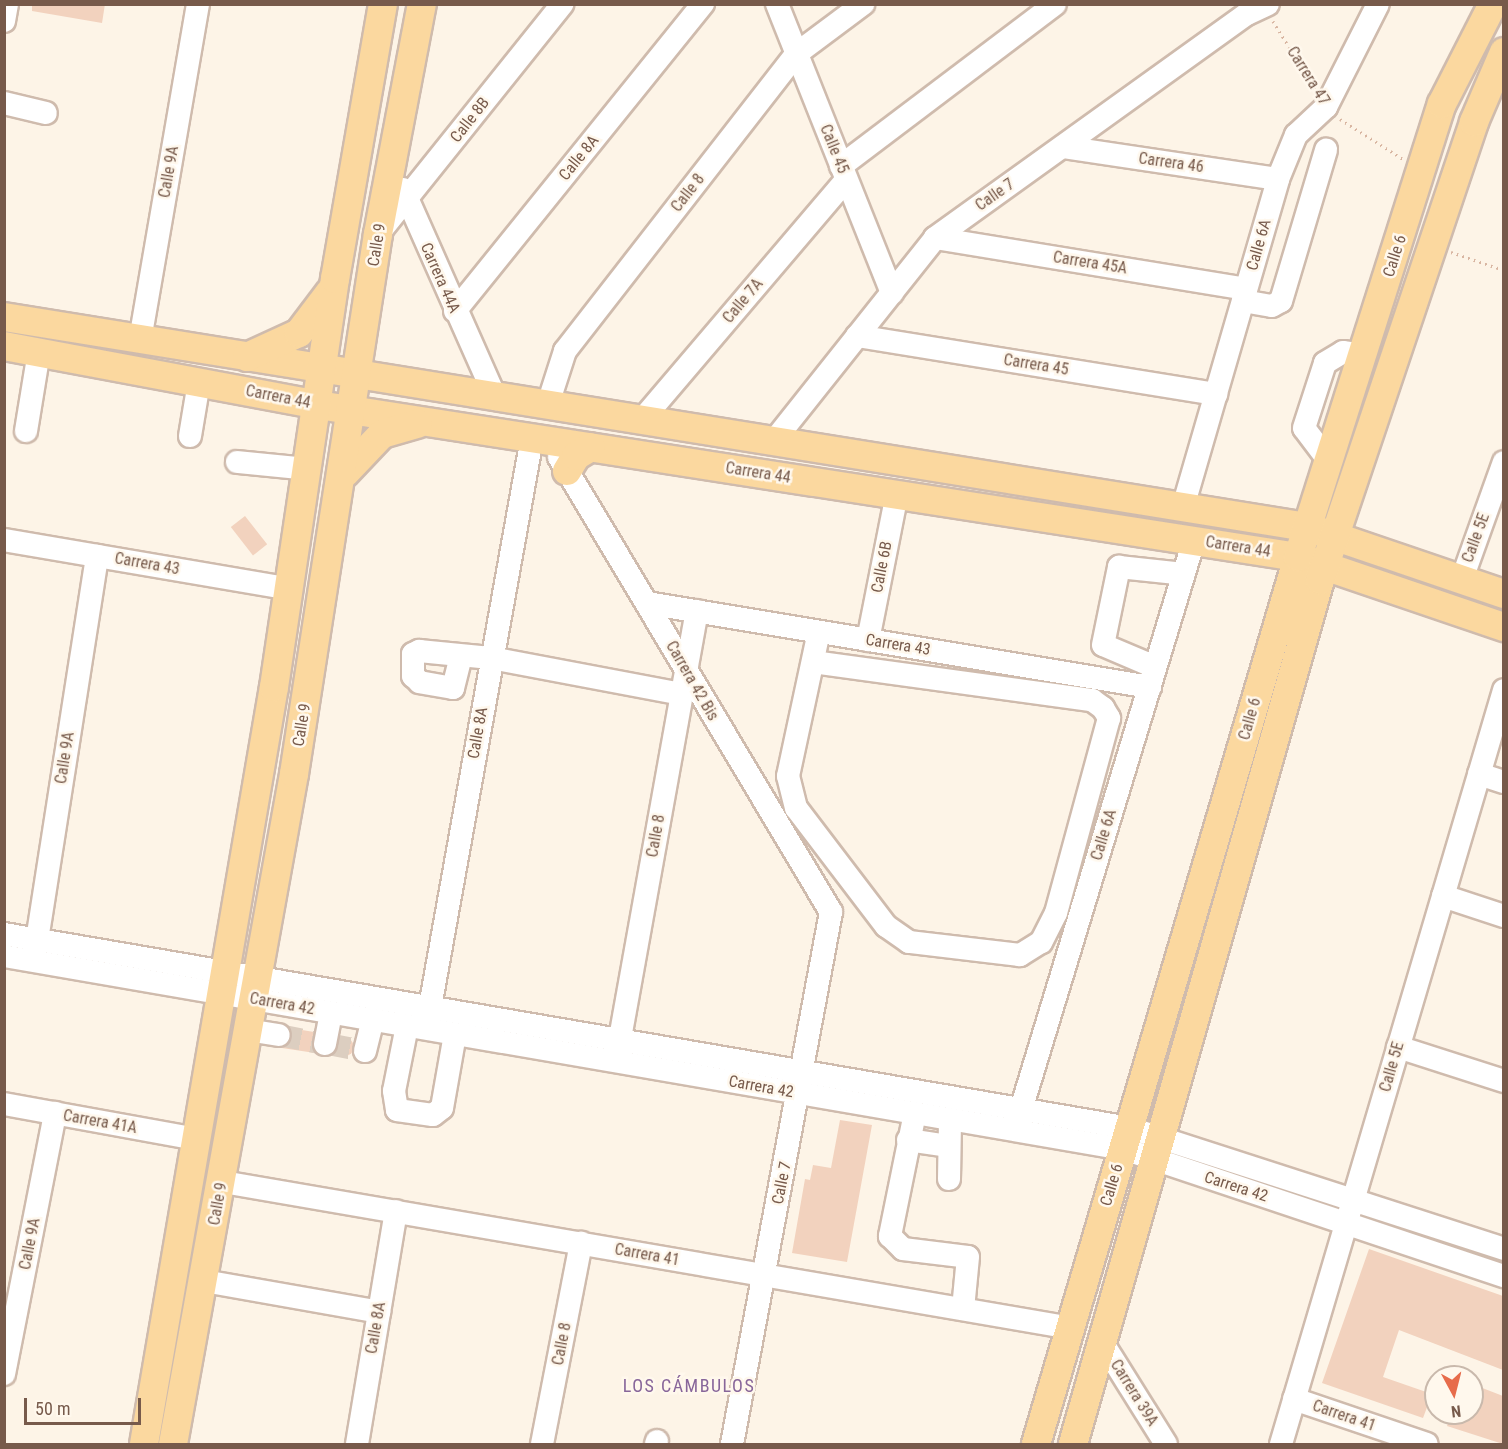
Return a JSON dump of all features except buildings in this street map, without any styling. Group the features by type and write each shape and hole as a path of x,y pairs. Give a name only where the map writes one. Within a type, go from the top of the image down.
{"main road":[{"name":"Calle 9","path":"144,1444 274,687 309,469 335,279 383,4"},
{"name":"Calle 9","path":"173,1444 223,1182 247,1030 294,774 354,410 378,234 422,4"},
{"name":"Calle 6","path":"1036,1444 1307,527 1364,355 1442,104 1493,4"},
{"path":"1442,104 1500,58"},
{"name":"Calle 6","path":"1077,1431 1349,489 1500,58"},
{"path":"245,358 275,349 299,333 316,317 335,279"},
{"name":"Carrera 44","path":"10,317 358,377 1307,527 1503,594"},
{"name":"Carrera 44","path":"4,347 318,405 1298,557 1503,627"},
{"path":"342,477 382,434 439,423"},
{"path":"692,430 721,467"},
{"path":"567,471 576,456 591,447"},
{"path":"897,494 914,475 960,480 970,474"},
{"path":"1349,489 1357,525 1372,550"},
{"path":"1242,548 1269,574 1281,616"},
{"path":"274,687 299,742"},
{"path":"251,820 294,774"},
{"path":"1077,1431 1068,1336 1119,1287"}],"street":[{"path":"4,21 7,4"},
{"name":"Calle 9A","path":"140,340 198,4"},
{"name":"Calle 8B","path":"378,234 562,4"},
{"name":"Calle 8A","path":"454,311 703,4"},
{"name":"Calle 45","path":"777,4 892,293"},
{"name":"Calle 8","path":"547,407 565,351 796,54 862,4"},
{"name":"Calle 7A","path":"641,421 843,173 1055,4"},
{"name":"Calle 6A","path":"1183,507 1278,179 1296,135 1326,107 1378,4"},
{"name":"Calle 7","path":"773,442 935,237 1256,8"},
{"path":"4,103 46,113"},
{"name":"Carrera 46","path":"1063,147 1278,179"},
{"name":"Carrera 45A","path":"935,237 1244,295 1272,306 1281,301 1326,150"},
{"name":"Carrera 44A","path":"393,154 406,201 454,311 496,399"},
{"name":"Carrera 45","path":"857,336 1216,394"},
{"path":"26,432 37,352"},
{"path":"190,436 199,382"},
{"name":"Calle 8A","path":"455,1034 442,1108 433,1115 398,1110 393,1091 421,1022 491,658 541,439"},
{"name":"Carrera 42 Bis","path":"541,439 567,471 647,603 831,912 832,922"},
{"path":"237,462 309,469"},
{"name":"Calle 5E","path":"1462,579 1503,462"},
{"name":"Calle 6B","path":"868,639 897,494"},
{"name":"Carrera 43","path":"4,540 290,589"},
{"name":"Calle 6A","path":"1018,1121 1194,540"},
{"name":"Calle 9A","path":"35,950 97,555"},
{"path":"1086,676 1103,645 1119,567 1184,574"},
{"name":"Carrera 43","path":"647,603 1086,676 1152,677"},
{"name":"Calle 8","path":"618,1052 697,611"},
{"path":"813,662 1092,700 1103,708 1109,718 1056,913 1041,942 1020,955 909,942 886,926 796,808 788,776 819,632"},
{"path":"1103,645 1152,677"},
{"path":"461,656 491,658 682,694"},
{"name":"Calle 5E","path":"1281,1444 1503,690"},
{"path":"1479,774 1503,782"},
{"path":"1443,896 1503,916"},
{"name":"Calle 7","path":"732,1444 832,922"},
{"name":"Carrera 42","path":"4,934 35,950 223,983 421,1022 618,1052 1127,1139 1353,1198 1503,1249"},
{"name":"Carrera 42","path":"4,956 35,950"},
{"name":"Carrera 42","path":"255,990 331,1013 373,1020 421,1022 455,1034 618,1052"},
{"path":"324,1043 331,1013"},
{"path":"365,1051 373,1020"},
{"path":"247,1030 279,1035"},
{"path":"1398,1047 1503,1081"},
{"name":"Carrera 42","path":"801,1083 915,1113 950,1119 1018,1121"},
{"name":"Carrera 41A","path":"4,1104 195,1139"},
{"name":"Calle 9A","path":"4,1374 55,1113"},
{"path":"915,1113 890,1236 903,1249 968,1257 963,1309"},
{"path":"949,1179 950,1119"},
{"path":"908,1140 948,1146"},
{"name":"Carrera 42","path":"1160,1148 1346,1224 1503,1276"},
{"name":"Carrera 41","path":"223,1182 963,1309 1068,1336"},
{"name":"Calle 8A","path":"357,1444 396,1212"},
{"name":"Calle 8","path":"542,1444 581,1243"},
{"path":"204,1281 379,1312"},
{"name":"Carrera 39A","path":"1102,1342 1166,1444"},
{"name":"Carrera 41","path":"1294,1399 1427,1444"}],"path":[{"name":"Carrera 47","path":"1256,8 1326,107 1357,133 1423,170"},
{"path":"1441,249 1503,270"}],"tunnel":[{"path":"279,1035 319,1043"},
{"path":"328,1044 365,1051"}],"district":[{"name":"LOS CÁMBULOS","path":"689,1386"}]}
